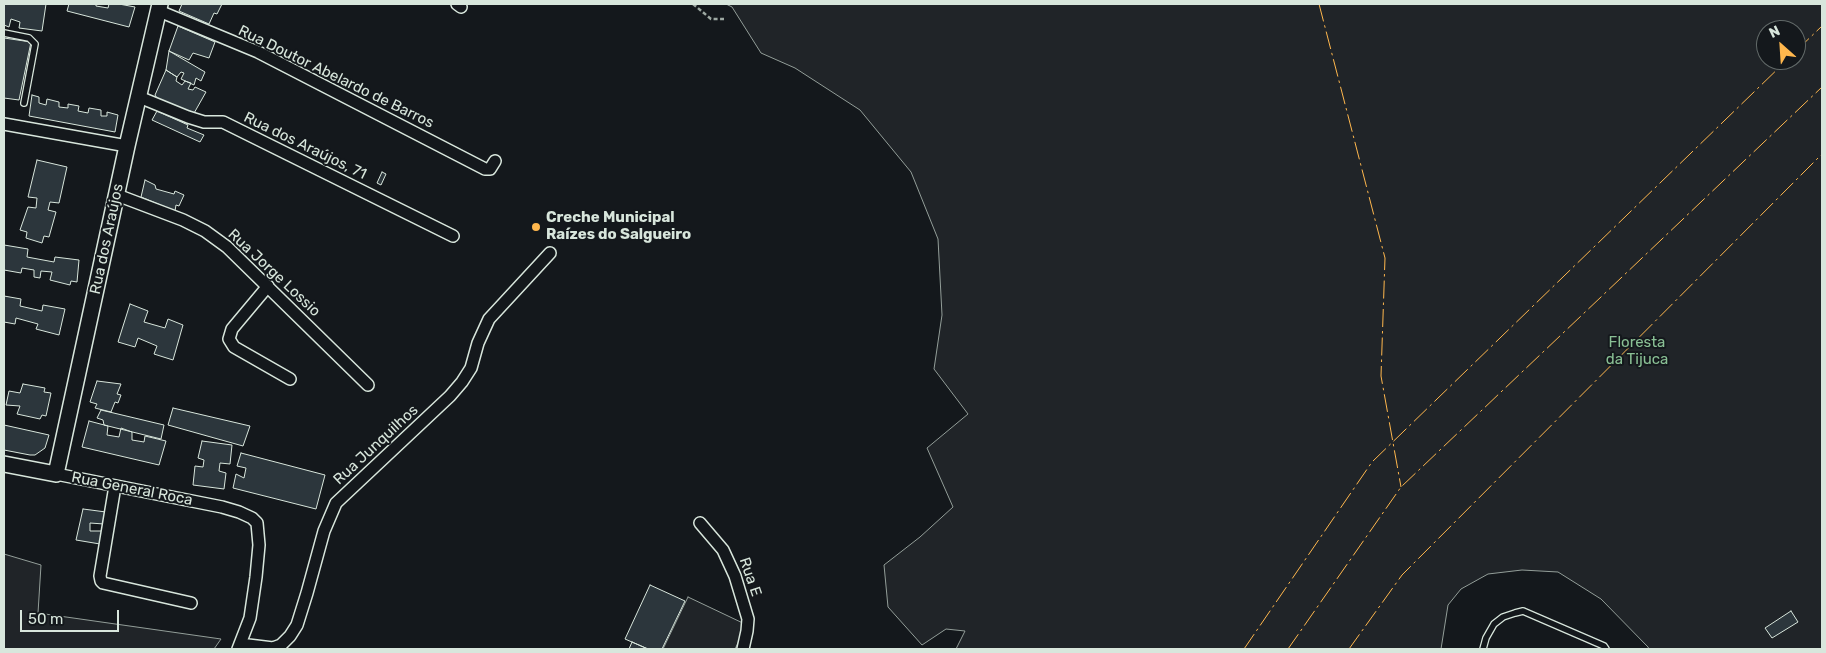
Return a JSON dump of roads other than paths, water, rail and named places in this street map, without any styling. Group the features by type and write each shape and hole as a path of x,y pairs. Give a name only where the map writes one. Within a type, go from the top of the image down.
{"street":[{"name":"Rua dos Araújos","path":"56,474 127,146 160,7"},
{"name":"Rua Doutor Abelardo de Barros","path":"160,7 258,52 485,169 490,169 495,161"},
{"name":"Rua dos Araújos, 71","path":"139,97 188,118 204,122 223,122 453,236"},
{"path":"4,124 127,146"},
{"name":"Rua Jorge Lossio","path":"117,195 183,220 205,231 227,247 368,385"},
{"name":"Rua Junquilhos","path":"239,647 274,649 290,636 297,625 324,531 336,503 450,396 462,382 471,368 476,356 478,343 489,319 550,253"},
{"path":"268,286 232,329 229,339 234,347 290,379"},
{"name":"Rua General Roca","path":"4,464 222,507 240,512 252,518 258,523 259,545 256,577 250,618 239,647"},
{"path":"115,486 100,576 101,581 191,603"},
{"name":"Rua E","path":"700,523 723,550 735,576 748,619 743,649"}],"lane":[{"path":"4,33 29,38 34,42 24,103"},
{"path":"1483,649 1486,638 1494,624 1503,617 1523,611 1604,646 1606,649"}],"place":[{"name":"Creche Municipal Raízes do Salgueiro","path":"536,227"}],"park label":[{"name":"Floresta da Tijuca","path":"1637,352"}]}
